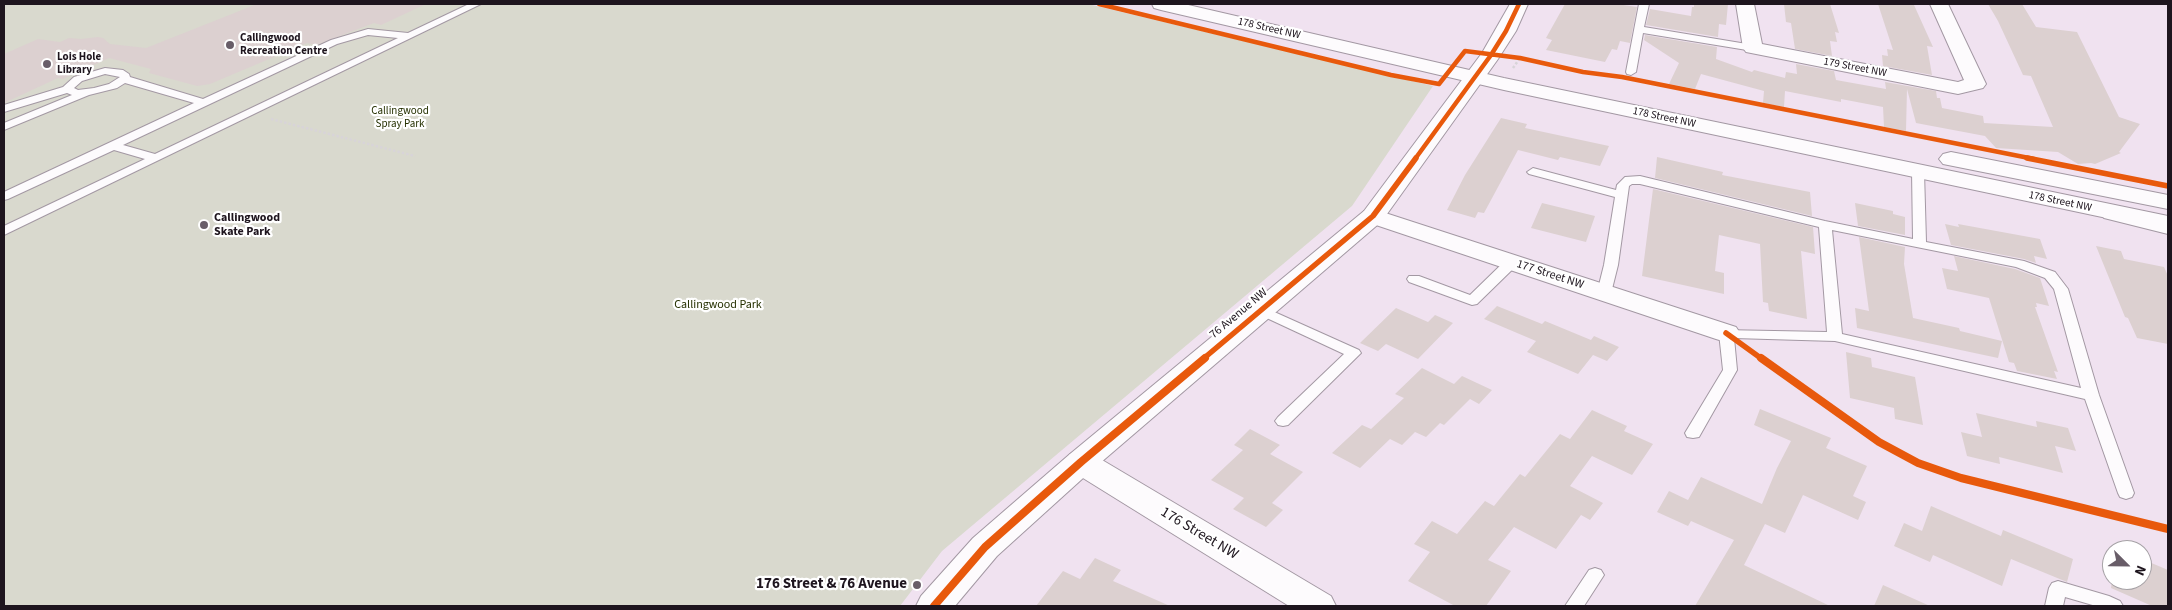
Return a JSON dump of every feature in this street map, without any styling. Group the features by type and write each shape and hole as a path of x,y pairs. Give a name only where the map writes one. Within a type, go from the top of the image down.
{"main road":[{"name":"178 Street NW","path":"1161,4 1480,70 1718,114 2168,202"},
{"name":"178 Street NW","path":"1215,4 1480,70 1918,171 2168,226"},
{"name":"76 Avenue NW","path":"934,606 985,547 1080,462 1373,216 1480,70 1506,31 1519,4"},
{"path":"1745,4 1753,48"},
{"name":"179 Street NW","path":"1753,48 1958,88 1976,84 1939,4"},
{"name":"177 Street NW","path":"1373,216 1726,333"},
{"name":"176 Street NW","path":"1080,462 1318,606"}],"lane":[{"path":"4,231 476,4"},
{"path":"1631,72 1644,4"},
{"path":"1639,29 1753,48"},
{"path":"4,196 334,42 368,32 409,36"},
{"path":"68,89 68,86 78,78 96,73 119,72 123,73 124,79"},
{"path":"4,127 86,93 105,89 124,79 204,103"},
{"path":"4,109 18,103 68,89 77,93 86,93"},
{"path":"113,146 156,158"},
{"path":"1918,171 1920,244"},
{"path":"1533,172 1621,195"},
{"path":"1604,293 1611,265 1622,185 1629,180 1640,180 1825,225 2019,264 2050,275 2060,289 2091,395 2126,493"},
{"path":"1825,225 1835,337"},
{"path":"1414,279 1472,301 1512,262"},
{"path":"1261,310 1354,353 1283,422"},
{"path":"1693,433 1730,370 1726,333 1835,337 2091,395"},
{"path":"1574,606 1595,575"},
{"path":"2054,606 2058,588 2114,606"}],"path":[{"path":"263,117 415,156"}],"green space":[{"name":"Callingwood Park","path":"4,4 1088,4 1433,86 1352,206 942,551 900,606 4,606"}],"building":[{"name":"Callingwood Recreation Centre","path":"257,4 426,4 381,25 374,23 316,45 307,43 210,84 197,86 149,73 151,69 109,58 63,79 58,78 4,103 4,54 38,39 60,42 69,38 98,37 103,38 110,44 146,48"},
{"path":"1565,4 1617,4 1637,7 1630,43 1620,41 1617,50 1612,49 1605,62 1546,50 1552,40 1546,38"},
{"path":"1694,4 1728,4 1726,25 1719,24 1718,37 1646,25 1650,9 1691,16"},
{"path":"1784,4 1830,4 1839,33 1835,32 1837,42 1830,41 1832,56 1795,49 1791,23 1786,22"},
{"path":"1878,4 1914,5 1933,47 1927,46 1932,75 1883,66 1882,55 1888,56 1887,49 1893,50"},
{"path":"1988,4 2022,4 2036,27 2077,32 2119,117 2140,124 2119,152 2121,153 2095,164 2078,164 2058,152 1996,148 1985,136 1916,123 1907,89 1906,131 1884,127 1883,107 1841,99 1841,102 1785,91 1784,107 1763,103 1764,91 1701,74 1695,89 1669,84 1679,63 1644,40 1645,35 1717,47 1716,59 1752,72 1754,70 1785,78 1786,72 1797,74 1796,64 1834,71 1836,80 1886,89 1885,82 1936,91 1942,108 1983,116 1984,123 2053,127 2031,76 2023,75"},
{"path":"1501,118 1527,124 1525,128 1609,146 1600,166 1560,157 1558,160 1518,150 1484,213 1478,212 1475,218 1447,210 1465,175"},
{"path":"1657,157 1723,172 1722,175 1810,192 1812,216 1655,178"},
{"path":"1653,189 1813,227 1815,254 1801,251 1807,319 1769,311 1768,303 1763,302 1760,244 1719,235 1715,271 1724,273 1724,294 1642,276"},
{"path":"1542,203 1595,216 1586,242 1531,228"},
{"path":"1855,203 1893,211 1893,214 1905,217 1905,235 1858,226"},
{"path":"1945,224 1959,227 1958,224 2040,239 2047,259 2034,256 2036,263 1951,245"},
{"path":"1859,237 1905,247 1904,264 1913,318 1959,328 1960,331 2002,341 1998,358 1857,328 1855,308 1869,311"},
{"path":"2096,246 2121,251 2124,259 2164,267 2168,276 2168,344 2137,338 2128,318 2125,317"},
{"path":"1954,256 2015,269 2040,278 2049,306 2036,303 2037,307 2035,307 2058,372 2054,371 2057,379 2017,371 2014,363 2009,362 1989,298 1947,289 1942,268 1958,271"},
{"path":"1497,306 1542,324 1545,321 1591,340 1594,336 1619,347 1607,361 1593,355 1578,374 1527,352 1536,341 1484,319"},
{"path":"1396,308 1428,322 1435,315 1453,323 1418,359 1386,344 1378,351 1360,343"},
{"path":"1846,352 1871,358 1872,367 1915,377 1923,425 1895,419 1894,408 1850,398"},
{"path":"1422,368 1454,384 1462,376 1492,390 1479,404 1470,399 1444,425 1440,423 1426,437 1415,432 1402,445 1390,439 1360,468 1332,453 1362,425 1371,429 1404,398 1395,394"},
{"path":"1760,409 1831,438 1826,448 1867,466 1853,496 1866,502 1858,520 1803,495 1785,533 1765,524 1744,565 1830,606 1695,606 1734,540 1691,521 1688,526 1657,512 1669,491 1688,500 1701,477 1762,504 1791,441 1754,425"},
{"path":"1592,410 1627,426 1624,431 1653,444 1632,475 1592,456 1570,486 1603,503 1590,520 1581,515 1556,549 1514,527 1488,560 1511,571 1486,606 1455,606 1408,581 1430,552 1414,544 1432,521 1457,534 1485,501 1494,506 1520,474 1525,477 1560,434 1570,439"},
{"path":"1976,413 2037,427 2036,421 2068,428 2076,451 2055,446 2063,473 1999,457 2000,464 1967,456 1961,432 1982,437"},
{"path":"1250,429 1280,445 1270,454 1303,472 1272,503 1283,510 1266,527 1233,509 1244,498 1211,480 1243,450 1234,445"},
{"path":"1931,506 2001,536 2003,530 2073,559 2067,582 2011,559 2002,586 1933,555 1930,562 1894,546 1904,523 1922,531"},
{"path":"1095,558 1121,570 1113,581 1170,606 1036,606 1063,571 1080,579"},
{"path":"2152,563 2168,570 2168,606 2152,606 2116,590 2152,590"},
{"path":"1883,585 1930,606 1874,606"}],"cycle path":[{"path":"1099,4 1391,75 1439,84 1465,51 1520,58 1583,72 1622,77 2168,186"},
{"path":"934,606 985,547 1081,462 1373,216 1491,55 1506,31 1519,4"},
{"path":"1726,333 1879,442 1918,463 1961,478 2168,529"}],"place":[{"name":"Callingwood Recreation Centre","path":"230,45"},
{"name":"Lois Hole Library","path":"47,64"},
{"name":"Callingwood Skate Park","path":"204,225"},
{"name":"176 Street & 76 Avenue","path":"917,585"}],"park label":[{"name":"Callingwood Spray Park","path":"400,118"}]}
